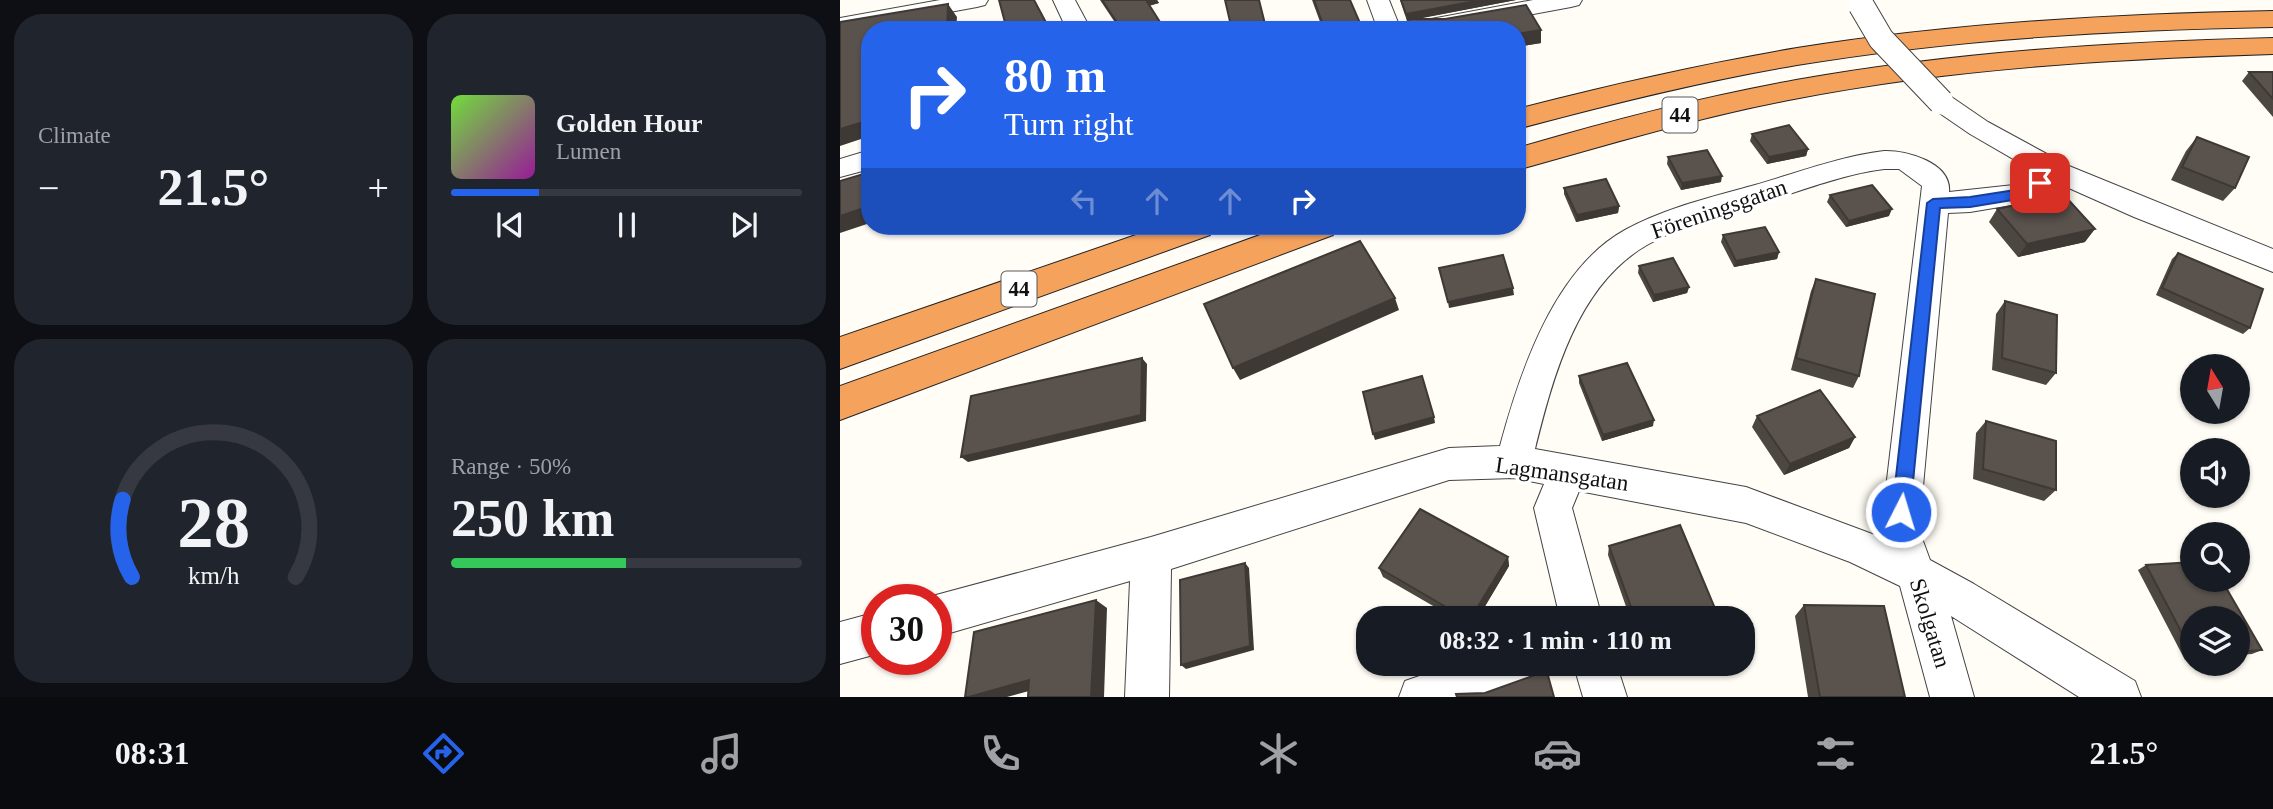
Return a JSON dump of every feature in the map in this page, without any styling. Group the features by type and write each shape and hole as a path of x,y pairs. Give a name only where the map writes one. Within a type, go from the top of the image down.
{"highway":[{"name":"44","path":"1526,117 1695,75 1823,51 1995,30 2161,20 2273,19"},
{"name":"44","path":"1526,157 1715,106 1845,81 2005,59 2185,47 2273,46"},
{"name":"44","path":"840,353 1173,235"},
{"name":"44","path":"840,403 1297,235"}],"street":[{"path":"862,21 977,0"},
{"path":"1064,0 1074,21"},
{"path":"1378,0 1386,21"},
{"path":"1456,21 1571,0"},
{"path":"1860,3 1881,39 1941,102 2010,149 2077,182 2273,261"},
{"path":"840,25 861,21"},
{"name":"Skolgatan","path":"1894,158 1908,160 1936,184 1900,530 1952,697"},
{"name":"Föreningsgatan","path":"1514,462 1525,415 1550,351 1578,292 1605,259 1638,237 1682,217 1795,183 1894,158"},
{"path":"840,168 861,162"},
{"path":"1933,203 1970,202 2032,192 2040,183"},
{"name":"Lagmansgatan","path":"952,612 1151,556 1450,464 1514,462 1745,505 1862,548 1915,573 2119,697"},
{"path":"1568,471 1553,508 1578,606"},
{"path":"1147,697 1151,556"},
{"path":"840,643 861,637"},
{"path":"1421,697 1484,676"},
{"path":"1598,676 1605,697"}],"building":[{"path":"999,0 1034,0 1045,21 1005,21"},
{"path":"1102,0 1146,0 1159,21 1116,21"},
{"path":"1225,0 1259,0 1264,21 1230,21"},
{"path":"1314,0 1350,0 1359,21 1322,21"},
{"path":"1401,0 1481,0 1406,14"},
{"path":"948,4 947,21 861,21 861,123 840,129 840,22"},
{"path":"1526,5 1541,30 1526,32 1526,21 1409,19 1445,19"},
{"path":"2249,72 2273,72 2273,99"},
{"path":"1789,125 1808,149 1769,157 1752,134"},
{"path":"2197,137 2249,157 2235,188 2182,167"},
{"path":"1707,150 1722,176 1682,183 1668,157"},
{"path":"861,175 861,209 840,216 840,181"},
{"path":"1606,179 1619,206 1577,215 1564,188"},
{"path":"1872,185 1892,209 1849,221 1830,195"},
{"path":"2064,195 2095,229 2027,244 1997,209"},
{"path":"1765,227 1779,252 1736,261 1723,235"},
{"path":"1360,241 1395,298 1233,368 1204,304"},
{"path":"2178,253 2263,289 2250,328 2162,288"},
{"path":"1503,255 1513,288 1448,302 1439,268"},
{"path":"1673,258 1689,287 1654,295 1639,266"},
{"path":"1816,279 1875,294 1859,376 1796,358"},
{"path":"2005,301 2057,315 2056,373 2002,358"},
{"path":"1142,358 1141,415 961,457 971,396"},
{"path":"1627,363 1654,420 1603,435 1579,376"},
{"path":"1422,376 1434,417 1373,434 1363,392"},
{"path":"1820,390 1855,437 1790,464 1757,416"},
{"path":"1986,421 2056,441 2056,490 1983,469"},
{"path":"1420,509 1508,557 1478,606 1444,606 1379,568"},
{"path":"1680,525 1714,606 1631,606 1609,546"},
{"path":"1245,563 1250,646 1181,665 1180,580"},
{"path":"2180,563 2180,592 2229,592 2237,606 2180,606 2180,629 2146,565"},
{"path":"1096,600 1091,697 1028,697 1029,680 965,697 974,632"},
{"path":"1804,605 1884,606 1905,697 1820,697"},
{"path":"2250,629 2262,650 2250,651"},
{"path":"1532,676 1548,676 1554,697 1457,697 1456,694 1485,693"}],"route":[{"path":"1901,512 1933,203 1970,202 2032,192 2040,183"}]}
